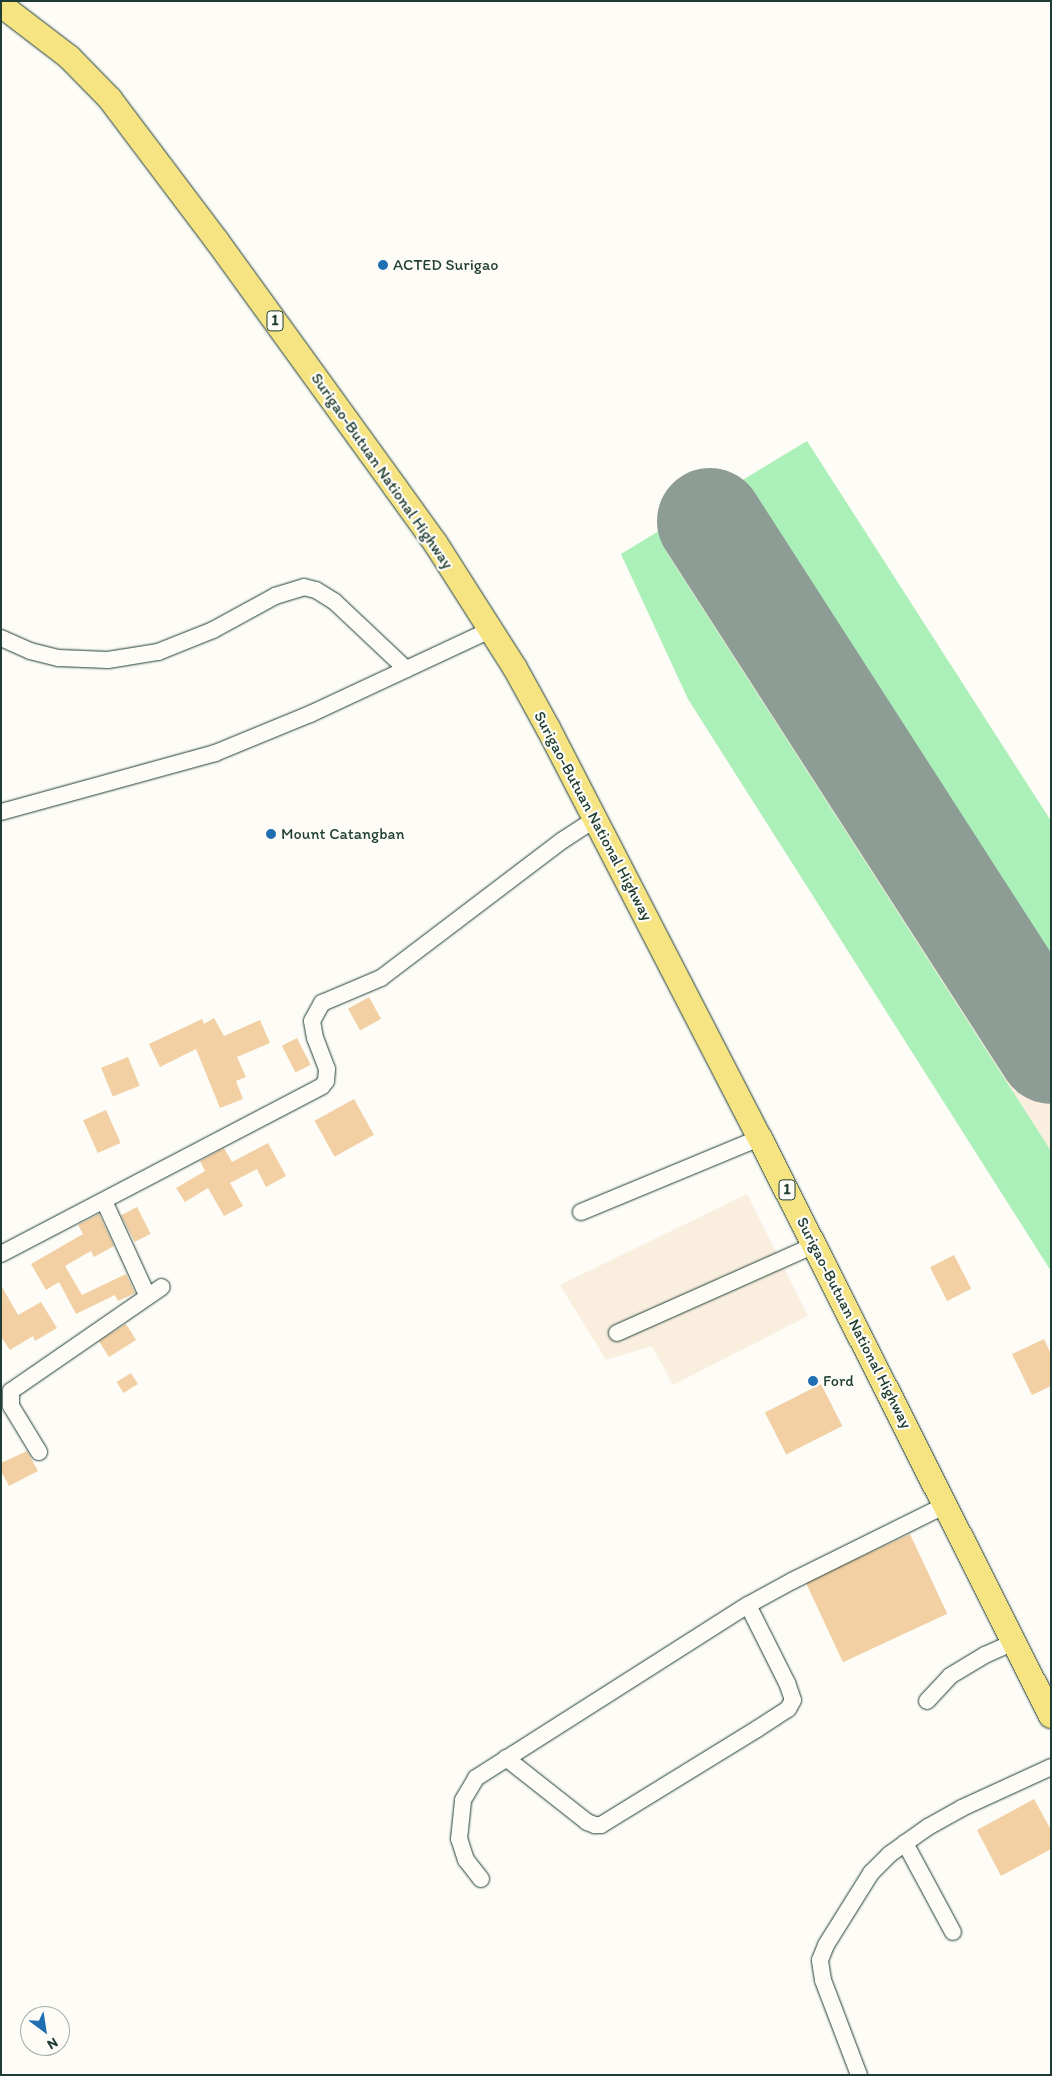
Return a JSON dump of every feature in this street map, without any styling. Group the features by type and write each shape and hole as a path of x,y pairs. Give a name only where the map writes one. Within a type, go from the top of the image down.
{"highway":[{"name":"Surigao-Butuan National Highway","path":"1,5 69,57 110,99 217,241 436,544 490,630 539,711 760,1138 1051,1716"}],"street":[{"path":"1,638 30,651 59,658 108,660 158,652 213,630 275,596 304,587 316,590 334,602 406,669"},
{"path":"1,812 215,753 310,714 490,630"},
{"path":"1,1254 322,1086 326,1081 327,1069 314,1038 312,1021 322,1003 381,978 563,840 595,820"},
{"path":"581,1212 760,1138"},
{"path":"104,1201 147,1295"},
{"path":"617,1333 814,1245"},
{"path":"39,1452 11,1406 9,1396 11,1391 147,1295 162,1287"},
{"path":"481,1879 466,1860 459,1839 463,1800 476,1778 748,1605 792,1581 946,1505"},
{"path":"506,1758 594,1826 601,1825 758,1729 788,1709 793,1700 748,1605"},
{"path":"927,1701 950,1676 985,1655 1014,1642"},
{"path":"859,2075 823,1980 820,1960 826,1945 870,1873 905,1842 962,1808 1051,1767"},
{"path":"905,1842 953,1932"}],"shaded area":[{"path":"807,441 1051,821 1051,1271 688,699 621,554"},
{"path":"747,1194 808,1316 673,1385 652,1346 606,1360 560,1285"}],"green space":[{"path":"807,441 1051,821 1051,955 754,493 665,550 1051,1151 1051,1271 688,699 621,554"}],"building":[{"path":"369,997 381,1019 360,1031 348,1009"},
{"path":"214,1018 224,1036 260,1020 270,1043 237,1057 246,1077 236,1081 243,1099 220,1108 196,1049 160,1067 149,1044 202,1019 204,1024"},
{"path":"297,1038 311,1065 295,1072 282,1046"},
{"path":"128,1057 140,1086 113,1097 101,1068"},
{"path":"354,1099 374,1135 335,1157 315,1121"},
{"path":"106,1110 121,1143 98,1153 83,1120"},
{"path":"268,1143 286,1176 266,1187 257,1169 230,1183 243,1206 224,1216 208,1188 185,1202 176,1188 205,1171 200,1161 224,1148 232,1162"},
{"path":"137,1207 151,1234 135,1242 121,1215"},
{"path":"99,1214 114,1246 94,1257 91,1251 65,1266 82,1295 126,1274 135,1293 118,1301 115,1295 76,1314 59,1282 46,1290 31,1264 83,1234 78,1225"},
{"path":"954,1255 971,1289 947,1301 930,1267"},
{"path":"1,1285 18,1315 41,1302 57,1328 35,1341 33,1336 10,1350 1,1337"},
{"path":"126,1324 136,1340 109,1357 99,1341"},
{"path":"1044,1339 1051,1354 1051,1386 1032,1395 1012,1354"},
{"path":"131,1373 138,1384 123,1393 117,1382"},
{"path":"821,1384 842,1426 786,1454 765,1413"},
{"path":"27,1451 38,1471 9,1486 1,1471 1,1463"},
{"path":"910,1534 947,1614 843,1662 806,1583"},
{"path":"1034,1799 1051,1830 1051,1849 1001,1876 977,1830"}],"runway":[{"path":"710,521 1051,1051"}],"place":[{"name":"ACTED Surigao","path":"383,265"},
{"name":"Mount Catangban","path":"271,834"},
{"name":"Ford","path":"813,1381"}]}
